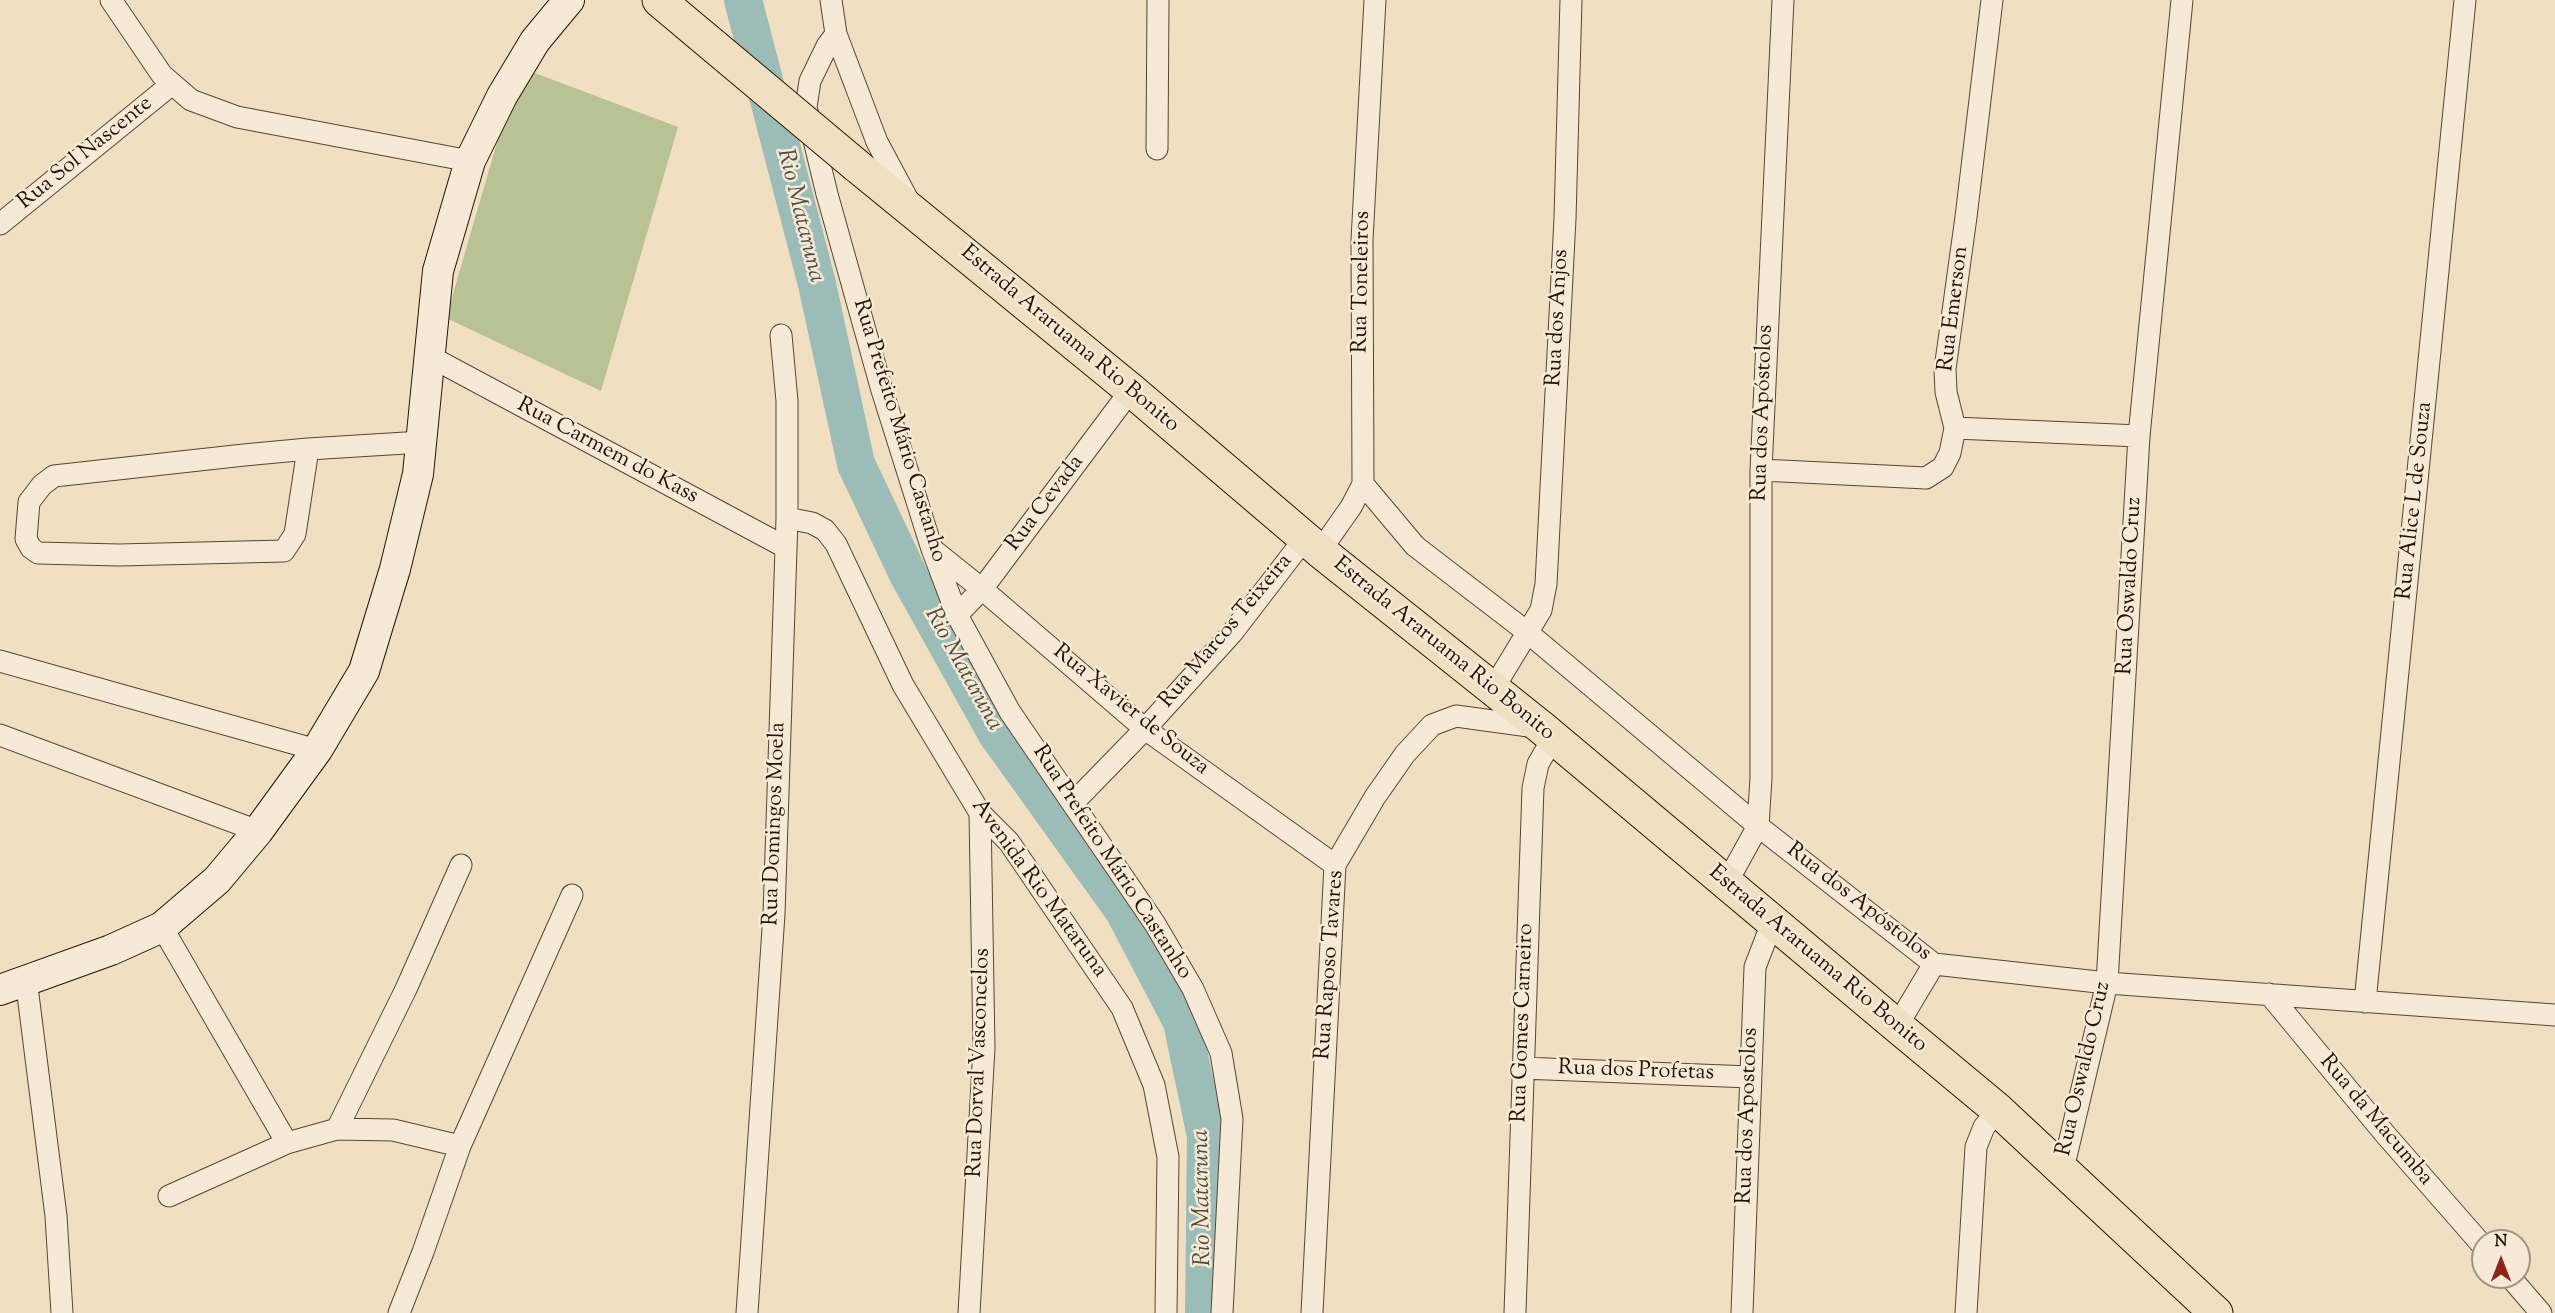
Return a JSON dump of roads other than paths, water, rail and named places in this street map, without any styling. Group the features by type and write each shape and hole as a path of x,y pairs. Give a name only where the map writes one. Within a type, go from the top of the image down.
{"main road":[{"name":"Estrada Araruama Rio Bonito","path":"659,0 857,166 1131,390 1312,544 1548,733 1998,1110 2063,1169 2210,1311"}],"street":[{"path":"111,0 162,75 190,100 237,117 470,161"},
{"path":"831,0 836,34 877,142 918,216"},
{"path":"1157,149 1158,0"},
{"name":"Rua Toneleiros","path":"1312,544 1352,507 1363,484 1362,240 1375,0"},
{"name":"Rua dos Anjos","path":"1493,689 1541,610 1546,584 1565,219 1571,0"},
{"name":"Rua dos Apóstolos","path":"1726,884 1758,826 1761,778 1761,471 1783,0"},
{"name":"Rua Emerson","path":"1761,471 1926,478 1943,467 1950,453 1955,428 1946,392 1945,369 1968,206 1992,0"},
{"name":"Rua Oswaldo Cruz","path":"2063,1169 2107,983 2139,436 2182,0"},
{"name":"Rua Alice L de Souza","path":"2365,1002 2465,0"},
{"path":"62,1313 56,1216 13,984 111,950 162,927 218,879 258,831 317,750 364,671 395,569 418,474 438,271 470,161 502,96 559,3"},
{"name":"Rua Prefeito Mário Castanho","path":"836,34 826,46 810,81 806,107 881,387 932,549 957,615 1011,712 1155,924 1193,989 1221,1053 1232,1119 1222,1313"},
{"name":"Rua Sol Nascente","path":"0,224 172,84"},
{"name":"Rua Domingos Moela","path":"747,1313 774,914 787,518 787,401 782,335"},
{"name":"Rua Carmem do Kass","path":"429,356 785,548"},
{"name":"Rua Cevada","path":"957,615 982,589 1131,390"},
{"path":"1955,428 2139,436"},
{"path":"308,449 295,534 284,551 119,555 38,553 31,548 26,539 29,502 42,485 54,476 308,449 422,441"},
{"path":"1363,484 1414,546 1527,632 1758,826"},
{"name":"Avenida Rio Mataruna","path":"787,518 812,523 825,530 836,544 903,684 980,813 1009,842 1122,1008 1154,1085 1168,1157 1166,1313"},
{"name":"Rua Marcos Teixeira","path":"1074,802 1145,729 1312,544"},
{"name":"Rua Xavier de Souza","path":"932,549 1145,729 1335,865"},
{"path":"0,661 317,750"},
{"name":"Rua Raposo Tavares","path":"1312,1313 1335,865 1405,754 1432,724 1456,716 1548,733"},
{"name":"Rua Gomes Carneiro","path":"1515,1313 1533,788 1548,733"},
{"path":"0,735 258,831"},
{"name":"Rua Dorval Vasconcelos","path":"969,1313 984,1048 980,813"},
{"name":"Rua dos Apóstolos","path":"1758,826 1934,964 2107,983 2555,1016"},
{"path":"337,1129 406,989 461,865"},
{"path":"399,1313 460,1146 572,895"},
{"name":"Rua dos Apostolos","path":"1742,1313 1755,967 1772,923"},
{"path":"162,927 288,1143"},
{"path":"1897,1026 1934,964"},
{"name":"Rua da Macumba","path":"2269,994 2385,1134 2471,1232"},
{"name":"Rua dos Profetas","path":"1522,1068 1750,1077"},
{"path":"1966,1313 1976,1147 1984,1127 1998,1110"},
{"path":"170,1196 288,1143 337,1129 393,1130 460,1146"},
{"path":"2520,1289 2541,1313"}],"waterway":[{"name":"Rio Mataruna","path":"743,0 817,284 856,464 909,576 997,734 1124,911 1182,1022 1206,1136 1204,1313"}]}
